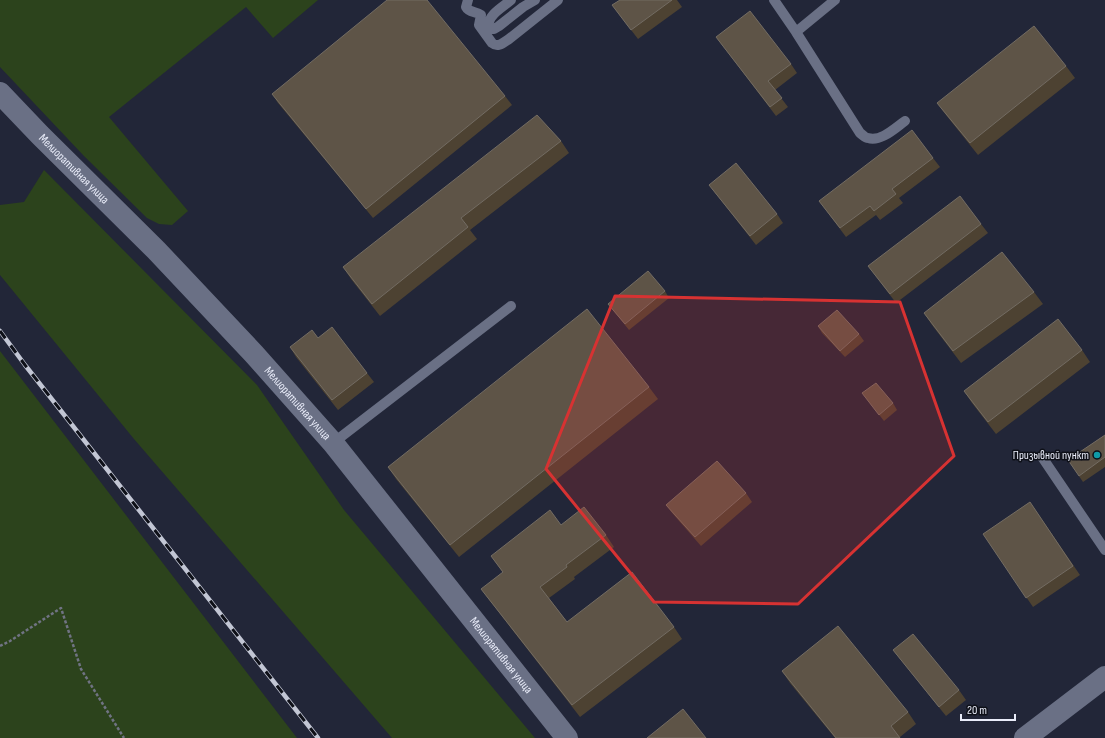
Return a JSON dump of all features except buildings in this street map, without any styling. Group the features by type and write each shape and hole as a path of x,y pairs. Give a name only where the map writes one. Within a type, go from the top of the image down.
{"street":[{"name":"Мелиоративная улица","path":"0,93 40,135 156,250 254,354 333,443 567,738"},
{"path":"1025,738 1105,677"}],"lane":[{"path":"468,0 466,6 467,10 479,13 481,15 479,25 492,43 498,46 558,0"},
{"path":"511,0 488,21 488,26 491,29 494,29 530,2 535,0"},
{"path":"774,0 860,133 867,138 874,139 885,135 905,121"},
{"path":"796,32 835,0"},
{"path":"333,443 511,306"},
{"path":"1042,456 1105,550"}],"path":[{"path":"0,646 61,608 81,668 124,738"}],"highlighted area":[{"path":"615,296 900,302 954,456 798,604 654,602 546,469"}],"green space":[{"path":"0,0 318,0 273,38 246,7 109,117 188,211 172,225 159,224 147,218 84,156 0,67"},
{"path":"44,170 257,385 344,510 535,738 392,738 134,439 0,275 0,205 24,202"},
{"path":"0,351 297,738 0,738"}],"railway":[{"path":"0,331 25,365 318,738"}],"place":[{"name":"Призывной пункт","path":"1097,455"}]}
